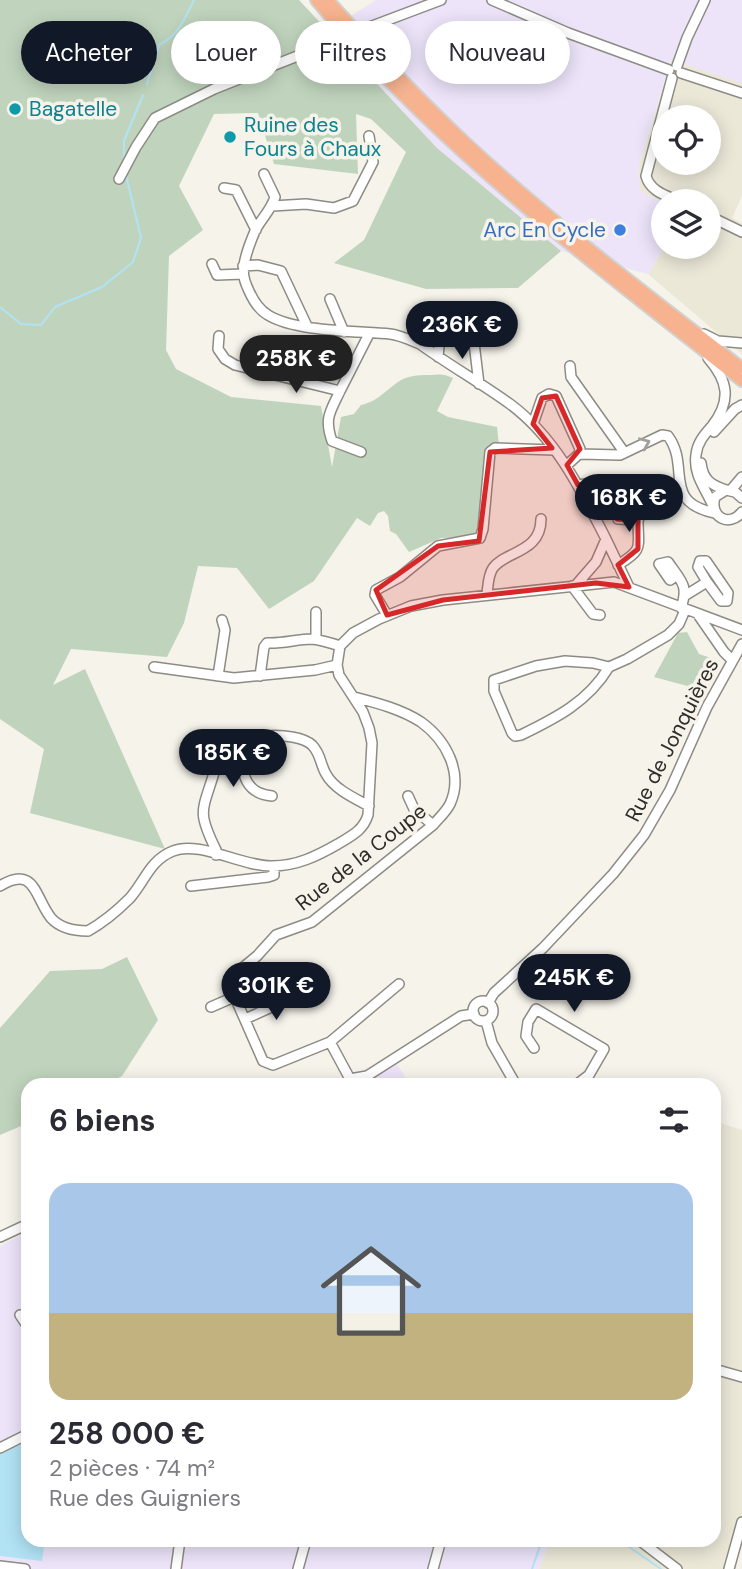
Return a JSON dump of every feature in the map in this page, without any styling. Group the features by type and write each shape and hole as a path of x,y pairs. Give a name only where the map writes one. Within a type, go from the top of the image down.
{"main road":[{"path":"316,0 400,93 479,169 742,381"},
{"path":"328,0 394,73 482,158 742,368"}],"street":[{"path":"119,179 155,118 221,86 441,0"},
{"path":"492,0 568,33 674,72 742,93"},
{"path":"654,189 646,176 674,72 705,0"},
{"path":"272,206 292,203 334,208 353,201 373,162 369,136"},
{"path":"264,174 274,191 272,206 256,230 243,270 255,303 265,314 276,319 344,332 405,337 511,405 533,424 567,465 629,587"},
{"path":"224,188 236,190 256,230"},
{"path":"721,222 742,232"},
{"path":"212,264 217,275 258,265 281,271 307,326"},
{"path":"330,299 344,332"},
{"path":"692,328 718,341 742,343"},
{"path":"438,358 440,336 445,332 472,340 479,384"},
{"path":"361,452 332,441 327,418 369,334"},
{"path":"219,336 218,349 225,359 236,365 340,391"},
{"path":"697,346 716,368 726,391 718,418 700,440 696,454 698,478 721,519 742,526"},
{"path":"570,366 571,377 624,452"},
{"path":"533,424 542,398 549,394 556,396 580,449 579,454 567,465"},
{"path":"742,405 714,431 701,456 705,480 742,498"},
{"path":"579,454 620,455 662,435 668,436 673,444 679,481 687,501 697,509 714,510"},
{"path":"387,615 375,595 376,590 400,577 438,547 480,538 490,452 495,448 554,450"},
{"path":"714,510 718,494 729,490 742,477"},
{"path":"578,485 608,481 613,485 618,519 638,520 636,554 618,565"},
{"path":"729,520 737,518 742,512"},
{"path":"487,594 492,569 517,554 535,538 541,528 541,519"},
{"path":"574,585 596,562 606,539"},
{"path":"609,667 565,661 536,666 494,680 494,691 515,736 562,715 584,698 609,667 668,635 678,624 686,595 685,587 677,575"},
{"path":"0,886 14,879 28,881 51,918 61,926 88,931 114,913 132,896 154,863 174,850 190,848 259,866 295,864 316,856 357,832 365,824 369,806 372,743 369,728 354,697 339,675 337,665 340,646 353,634 387,615 411,606 487,594 614,582 742,630"},
{"path":"686,595 707,582"},
{"path":"574,585 593,614 600,615"},
{"path":"316,612 316,639"},
{"path":"698,615 732,660"},
{"path":"218,676 225,630 222,620"},
{"path":"260,676 267,643 287,644 297,640 316,639 340,646"},
{"name":"Rue de Jonquières","path":"488,1003 494,993 543,948 613,874 644,835 670,790 690,743 742,644"},
{"path":"154,667 218,676 260,676 337,665"},
{"name":"Rue de la Coupe","path":"234,997 230,986 234,975 276,936 312,922 433,825 452,801 455,780 453,763 441,741 421,722 390,707 354,697"},
{"path":"216,855 202,815 221,752 249,737 295,736 311,744 320,756 330,781 369,806"},
{"path":"238,741 246,782 259,795 272,796"},
{"path":"408,796 414,809 433,825"},
{"path":"191,886 268,877 274,875 274,866"},
{"path":"211,1007 234,997 263,1061 273,1065 330,1042 399,984"},
{"path":"245,1019 294,997"},
{"path":"474,1014 478,1003 488,1003 493,1013 486,1021"},
{"path":"534,1048 526,1036 528,1023 536,1009 604,1049 585,1078"},
{"path":"474,1014 479,1020 486,1021"},
{"path":"361,1078 461,1016 474,1014"},
{"path":"486,1021 492,1042 512,1078"},
{"path":"330,1042 346,1078"},
{"path":"0,1237 21,1227"},
{"path":"721,1370 742,1377"},
{"path":"0,1448 21,1438"},
{"path":"729,1569 742,1522"},
{"path":"176,1569 179,1547"},
{"path":"298,1569 304,1547"},
{"path":"433,1569 439,1547"},
{"path":"648,1547 677,1569"},
{"path":"0,1566 25,1569"}],"highlighted area":[{"path":"556,396 580,449 567,465 578,485 608,481 617,519 638,520 638,549 618,565 629,587 596,583 443,600 387,615 376,590 438,546 479,541 490,452 552,448 533,424 542,398"}],"shaded area":[{"path":"376,0 742,0 742,83 671,60 657,105 651,105 651,125 638,168 640,191 651,197 651,259 657,259 648,274 561,251 437,148 378,84 411,84 411,21 343,21"},
{"path":"672,59 742,83 742,196 732,218 742,223 742,354 648,274 657,259 721,259 721,189 651,189 651,197 640,191 638,168 651,126 651,175 721,175 721,105 658,105"},
{"path":"397,1064 406,1078 372,1078"},
{"path":"721,1123 742,1130 742,1539 733,1569 539,1569 547,1547 721,1547"},
{"path":"21,1235 21,1547 547,1547 539,1569 0,1569 0,1246"}],"green space":[{"path":"0,0 299,0 319,21 295,21 295,84 377,84 437,148 561,251 518,288 426,289 334,263 364,240 406,152 371,119 356,114 358,174 274,164 258,113 214,114 179,186 203,230 169,256 166,350 176,369 231,397 321,406 332,467 341,417 354,414 361,405 403,379 442,375 453,378 437,411 448,417 497,427 499,445 490,445 485,450 478,532 473,537 441,538 409,552 396,534 390,531 388,516 384,511 378,513 370,526 357,518 314,581 269,609 237,568 198,566 184,623 167,657 71,649 53,685 85,669 165,849 30,813 44,749 0,719"},
{"path":"687,632 699,654 720,661 706,691 654,677 678,633"},
{"path":"127,957 158,1020 122,1076 118,1078 21,1078 21,1126 0,1135 0,1028 50,971 102,969"}],"water":[{"path":"21,1444 21,1547 44,1547 42,1561 0,1556 0,1454"}],"waterway":[{"path":"157,52 159,45 176,32 194,0"},
{"path":"124,159 124,141 143,95"},
{"path":"0,307 21,324 41,325 55,307 102,287 133,262 141,238 126,175"},
{"path":"532,1569 540,1547"},
{"path":"629,1547 661,1569"}],"place":[{"name":"Bagatelle","path":"15,109"},
{"name":"Ruine des Fours à Chaux","path":"230,137"},
{"name":"Arc En Cycle","path":"620,230"}]}
